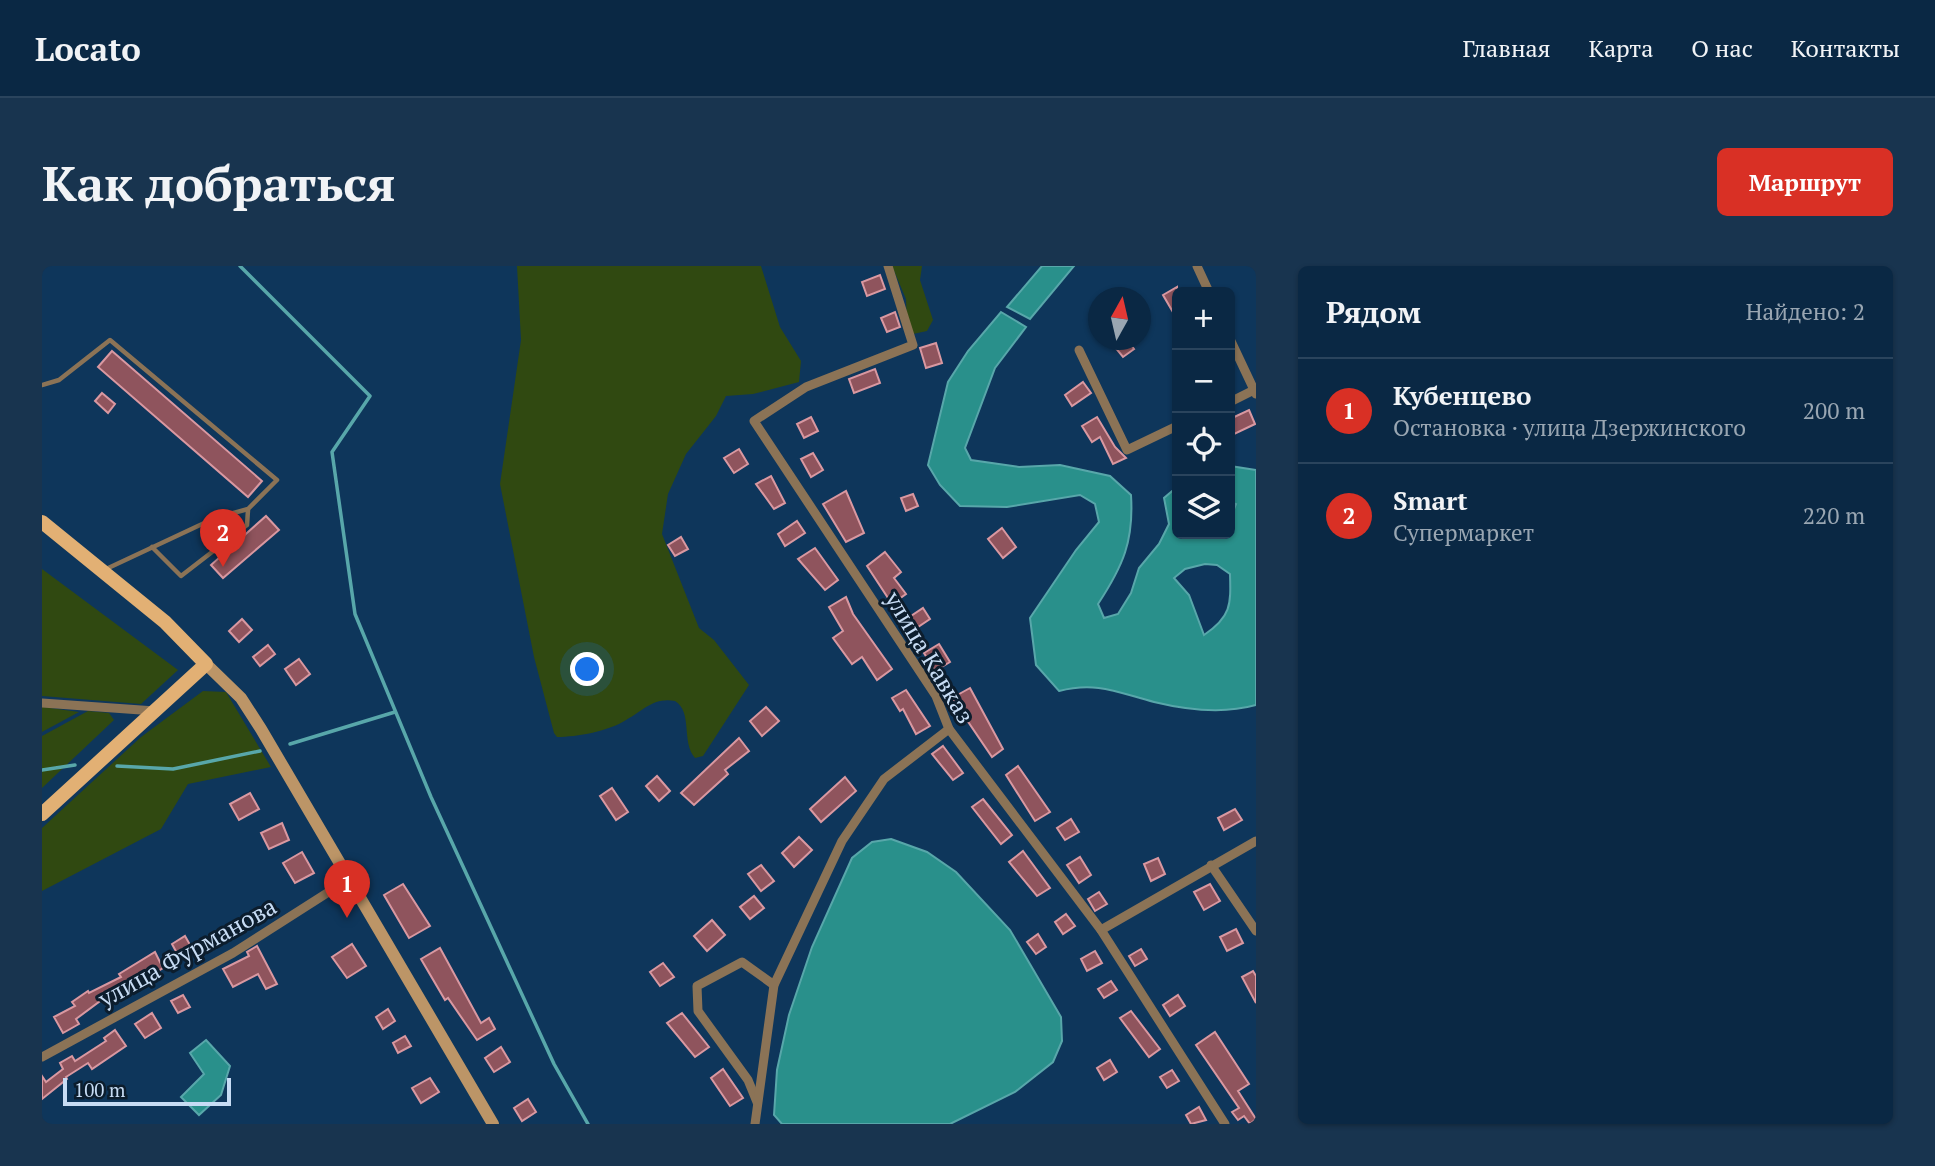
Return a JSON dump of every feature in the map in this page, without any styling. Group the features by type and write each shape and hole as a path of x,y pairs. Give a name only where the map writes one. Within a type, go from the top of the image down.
{"main road":[{"path":"42,522 165,622 226,682 247,708 493,1124"},
{"path":"42,814 206,664"}],"street":[{"name":"улица Кавказ","path":"888,266 913,345 806,387 754,421 936,696 949,729 1101,930 1225,1124"},
{"path":"1197,266 1207,287"},
{"path":"1079,349 1127,450 1172,428"},
{"path":"1235,350 1255,392 1235,400"},
{"path":"42,702 155,711"},
{"path":"755,1124 774,985 849,831 884,779 949,729"},
{"path":"1101,930 1256,841"},
{"path":"1211,865 1256,931"},
{"name":"улица Фурманова","path":"42,1057 233,953 349,879"},
{"path":"758,1104 748,1080 698,1011 697,986 742,962 774,985"}],"lane":[{"path":"42,385 58,380 110,340 277,480 248,509 215,518 103,571"},
{"path":"152,547 181,576 247,526 248,509"}],"shaded area":[{"path":"517,266 761,266 780,327 801,361 799,382 753,394 726,396 716,416 686,454 668,494 662,534 699,628 714,640 749,685 703,756 695,758 691,751 684,712 675,701 661,701 649,705 619,724 602,730 565,737 557,737 554,733 534,657 500,484 521,340"},
{"path":"892,266 922,266 920,280 933,320 927,331 913,334 907,327 906,299"},
{"path":"1042,266 1074,266 1030,319 1007,307"},
{"path":"1001,312 1026,327 995,368 965,448 971,460 1019,467 1060,465 1110,476 1131,495 1131,526 1125,552 1098,604 1104,618 1118,614 1131,593 1139,568 1159,544 1169,524 1164,498 1172,491 1172,539 1235,539 1235,467 1256,470 1256,705 1205,710 1167,705 1097,688 1059,691 1036,665 1030,618 1076,550 1099,522 1095,504 1080,495 1007,507 960,506 940,485 928,465 948,382 968,351","holes":["1205,564 1217,565 1230,574 1227,609 1220,622 1204,635 1189,595 1174,578 1185,569"]},
{"path":"42,569 178,670 141,704 42,696"},
{"path":"203,691 226,692 271,767 188,784 161,829 42,891 42,828 141,737"},
{"path":"43,707 79,712 42,732"},
{"path":"88,711 109,713 114,720 42,788 42,736"},
{"path":"891,839 927,852 956,872 1010,930 1061,1017 1062,1041 1053,1062 1015,1092 950,1124 782,1124 774,1115 777,1070 789,1015 812,947 852,858 872,842"},
{"path":"206,1040 230,1066 221,1095 199,1115 181,1097 204,1074 190,1053"}],"building":[{"path":"880,275 885,289 867,296 862,282"},
{"path":"1172,290 1172,310 1163,295"},
{"path":"895,312 900,327 887,332 881,318"},
{"path":"936,343 942,363 926,368 920,348"},
{"path":"1117,350 1133,350 1123,357"},
{"path":"112,351 262,481 248,497 98,367"},
{"path":"875,369 880,383 854,393 849,379"},
{"path":"1083,382 1091,393 1072,406 1065,395"},
{"path":"102,393 115,404 108,413 95,401"},
{"path":"1249,410 1255,424 1235,434 1235,417"},
{"path":"811,417 818,431 804,438 797,424"},
{"path":"1097,417 1115,447 1126,458 1113,464 1100,437 1092,442 1082,426"},
{"path":"739,449 748,464 734,473 724,458"},
{"path":"813,453 823,470 811,477 801,459"},
{"path":"771,476 785,503 774,509 756,484"},
{"path":"846,491 864,533 846,542 823,504"},
{"path":"913,494 918,506 906,511 901,498"},
{"path":"266,516 279,530 223,578 211,565"},
{"path":"797,521 805,533 785,546 778,534"},
{"path":"1002,528 1016,547 1003,558 988,539"},
{"path":"681,537 688,549 675,556 668,545"},
{"path":"815,548 838,580 825,590 798,559"},
{"path":"885,552 901,572 894,578 906,594 892,604 867,566"},
{"path":"846,597 853,614 892,669 877,680 862,657 852,664 833,638 843,631 829,607"},
{"path":"923,608 930,619 909,633 902,622"},
{"path":"242,619 252,630 239,642 229,631"},
{"path":"939,644 950,662 935,671 924,653"},
{"path":"268,645 275,654 260,666 253,657"},
{"path":"299,659 310,674 296,685 285,669"},
{"path":"970,688 1003,749 992,757 952,698"},
{"path":"906,690 930,726 916,734 903,709 900,711 892,698"},
{"path":"766,707 779,721 762,736 750,721"},
{"path":"739,738 749,751 725,770 728,774 694,805 681,793"},
{"path":"943,746 963,773 953,780 932,754"},
{"path":"1018,766 1050,812 1035,821 1006,775"},
{"path":"657,776 670,791 659,801 646,786"},
{"path":"845,777 856,791 821,822 810,809"},
{"path":"612,788 628,812 616,820 600,796"},
{"path":"250,793 259,809 239,820 230,804"},
{"path":"983,799 1012,835 1001,844 972,807"},
{"path":"1235,809 1242,820 1224,830 1218,818"},
{"path":"1071,819 1079,832 1065,840 1057,828"},
{"path":"282,823 289,840 269,849 261,833"},
{"path":"799,837 812,850 794,867 782,853"},
{"path":"1023,851 1050,888 1037,896 1009,862"},
{"path":"302,852 314,873 295,883 283,863"},
{"path":"1080,857 1091,875 1079,883 1067,865"},
{"path":"1158,858 1165,874 1151,881 1144,864"},
{"path":"761,865 774,881 761,891 748,874"},
{"path":"403,884 430,926 409,938 384,895"},
{"path":"1210,884 1220,901 1204,910 1194,892"},
{"path":"1099,892 1107,904 1095,911 1088,899"},
{"path":"754,896 764,908 750,919 740,907"},
{"path":"1066,914 1075,926 1063,934 1055,922"},
{"path":"712,920 725,935 707,951 694,936"},
{"path":"1236,929 1243,943 1227,951 1220,937"},
{"path":"1038,934 1046,947 1036,954 1027,942"},
{"path":"185,936 193,950 179,957 172,944"},
{"path":"352,944 366,966 347,978 332,957"},
{"path":"257,946 277,984 266,989 258,974 233,987 223,969 249,956 247,952"},
{"path":"440,948 481,1023 489,1018 495,1029 477,1040 448,998 445,1000 421,959"},
{"path":"1141,949 1147,959 1135,966 1129,956"},
{"path":"1095,951 1102,963 1087,971 1081,959"},
{"path":"155,952 163,968 126,990 103,999 76,1019 79,1024 63,1033 54,1017 75,1006 72,1002 88,991 89,993 121,977 119,974"},
{"path":"663,963 674,977 660,986 650,972"},
{"path":"1253,971 1256,976 1256,1003 1242,977"},
{"path":"1111,981 1117,990 1104,998 1098,989"},
{"path":"183,995 190,1007 178,1013 171,1001"},
{"path":"1178,995 1185,1006 1170,1016 1163,1005"},
{"path":"388,1009 395,1021 383,1029 376,1017"},
{"path":"1131,1011 1160,1049 1149,1057 1120,1018"},
{"path":"152,1013 161,1028 145,1038 135,1024"},
{"path":"682,1013 709,1047 695,1057 667,1023"},
{"path":"115,1030 126,1046 92,1069 88,1063 66,1077 67,1079 42,1099 42,1076 46,1082 63,1069 60,1063 72,1056 75,1061 106,1041 104,1038"},
{"path":"1215,1032 1249,1084 1238,1091 1256,1119 1250,1124 1244,1116 1238,1120 1232,1112 1239,1108 1196,1045"},
{"path":"405,1036 411,1046 398,1053 393,1043"},
{"path":"501,1047 510,1062 494,1072 485,1058"},
{"path":"1110,1060 1117,1072 1104,1080 1097,1068"},
{"path":"723,1069 743,1098 730,1106 711,1078"},
{"path":"1172,1070 1179,1081 1167,1088 1160,1077"},
{"path":"430,1078 439,1092 421,1103 412,1088"},
{"path":"528,1099 536,1112 522,1121 514,1108"},
{"path":"1199,1107 1206,1120 1191,1124 1186,1115"}],"waterway":[{"path":"240,266 370,396 332,452 355,614 431,797 554,1064 588,1124"},
{"path":"290,744 395,712"},
{"path":"117,766 173,769 260,751"},
{"path":"42,770 75,765"}],"place":[{"name":"Smart","path":"223,567"},
{"name":"Кубенцево","path":"347,918"}]}
